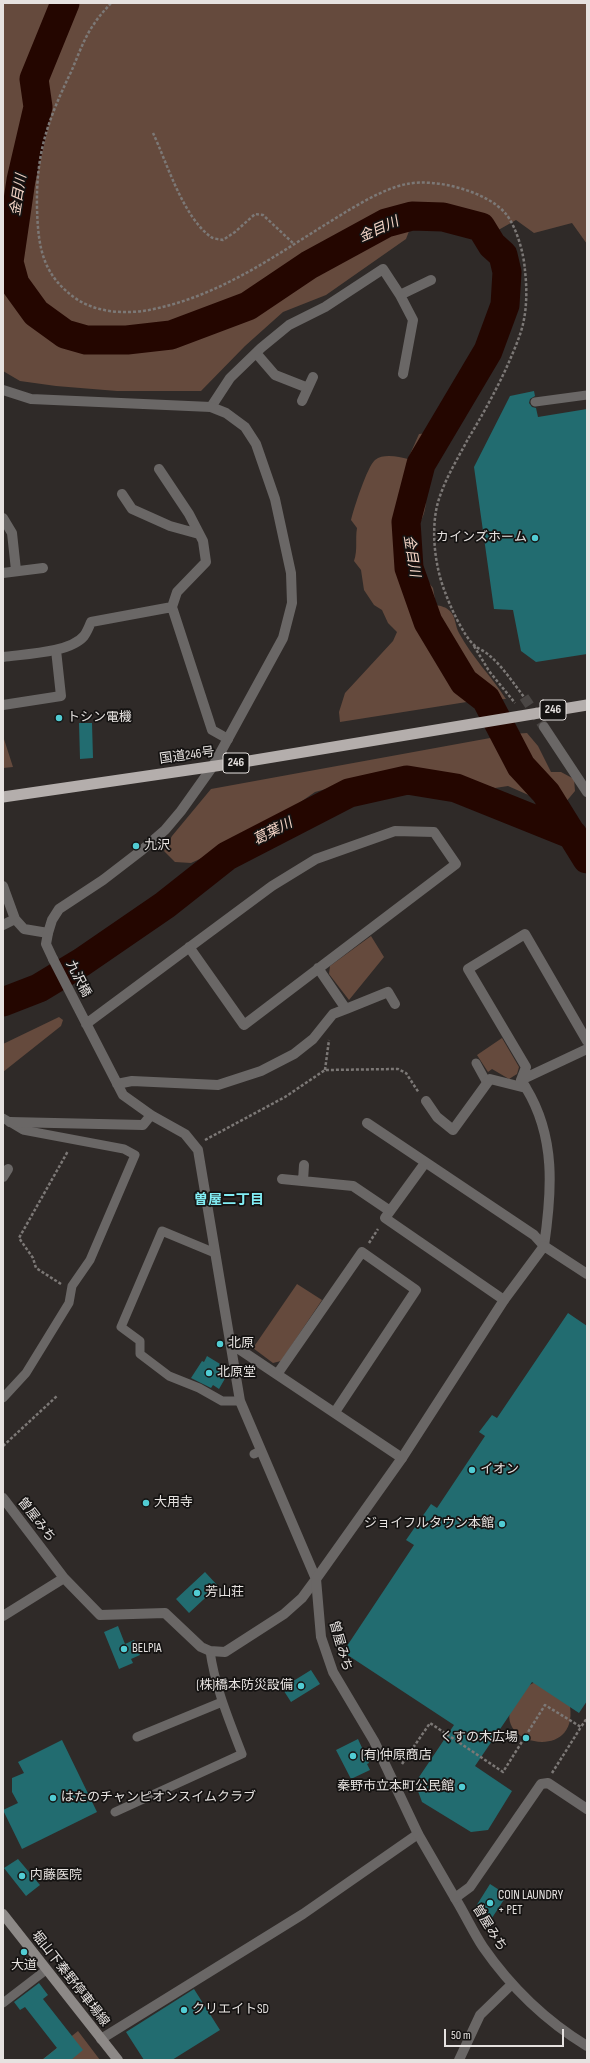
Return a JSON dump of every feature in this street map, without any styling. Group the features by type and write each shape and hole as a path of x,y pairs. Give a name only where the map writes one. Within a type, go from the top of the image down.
{"highway":[{"name":"246","path":"519,716 587,705"},
{"name":"国道246号","path":"3,797 213,766 519,716"}],"main road":[{"name":"堀山下秦野停車場線","path":"3,1914 118,2060"}],"street":[{"path":"212,407 230,378 256,353 289,325 325,307 384,269 413,320 403,374"},
{"path":"400,295 431,280"},
{"path":"256,353 275,375 308,388"},
{"path":"302,401 313,377"},
{"path":"3,390 30,399 212,407 226,413 245,427 256,444 275,498 291,573 292,603 283,638 213,766 165,830 103,880 59,909 52,920 48,933 24,929 15,919 3,886"},
{"path":"159,470 189,514 203,541 206,562 177,592 172,607 212,730 228,739"},
{"path":"122,494 132,509 170,526 200,534"},
{"path":"3,518 12,533 16,570"},
{"path":"3,573 16,570 43,568"},
{"path":"3,657 56,650 73,644 84,637 91,622 172,607"},
{"path":"3,706 61,696 56,650"},
{"path":"544,727 586,787"},
{"path":"86,1024 189,947 272,886 316,859 395,831 434,832 456,864 244,1025 189,947"},
{"path":"3,925 15,919"},
{"name":"九沢橋","path":"48,933 46,944 123,1095 151,1116 176,1128 195,1145"},
{"path":"210,1651 225,1652 267,1626 302,1598 402,1458 504,1300 544,1246 550,1182 547,1139 540,1116 523,1084 526,1067 468,969 525,934 587,1041"},
{"path":"318,968 346,1009"},
{"path":"117,1084 132,1081 218,1085 261,1071 294,1054 313,1039 333,1014 388,992 396,1004"},
{"path":"426,1101 437,1117 453,1130 490,1079 523,1084 587,1049"},
{"path":"6,1120 143,1125 151,1116"},
{"path":"367,1123 534,1235 544,1246 587,1274"},
{"name":"曽屋みち","path":"195,1145 200,1158 214,1253 240,1401 257,1453 316,1580 321,1636 333,1672 374,1741 418,1834 483,1946 512,1984 557,2027 587,2046"},
{"path":"387,1215 425,1163"},
{"path":"303,1181 304,1165"},
{"path":"282,1179 353,1186 387,1215 504,1300"},
{"path":"278,1374 362,1252 416,1290 335,1412"},
{"path":"230,1343 402,1458"},
{"name":"曽屋みち","path":"3,1498 64,1578 100,1616 164,1613 201,1647 210,1651"},
{"path":"3,1616 64,1578"},
{"path":"456,1898 470,1887 541,1784 548,1783 587,1809"},
{"path":"101,2039 303,1914 418,1834"},
{"path":"459,2060 480,2015 512,1984"}],"lane":[{"path":"535,402 587,395"},
{"path":"476,1063 487,1083"},
{"path":"3,1398 26,1373 69,1303 72,1286 90,1260 135,1155 124,1148 23,1130 6,1120"},
{"path":"214,1253 162,1231 121,1327 140,1341 140,1354 169,1376 199,1388 222,1401 240,1401"},
{"path":"115,1812 242,1754 222,1702 212,1667 210,1651"},
{"path":"137,1737 222,1702"},
{"path":"3,2003 46,1970"}],"path":[{"path":"152,133 176,188 194,219 212,237 223,240 236,232 255,214 263,215 294,244"},
{"path":"472,644 489,671 512,699 519,716"},
{"path":"195,1145 285,1097 324,1070 398,1069 406,1073 423,1099 426,1101"},
{"path":"68,1151 19,1238 33,1258 36,1268 71,1291"},
{"path":"362,1252 387,1215"},
{"path":"3,1446 57,1396"},
{"path":"402,1764 430,1723 503,1772 545,1705 581,1727"},
{"path":"552,1774 587,1718"}],"shaded area":[{"path":"3,3 587,3 587,244 572,223 534,233 516,220 479,241 457,229 411,226 406,239 326,295 283,312 245,346 201,391 117,391 56,386 20,381 3,371"},
{"path":"437,432 425,511 415,530 425,578 433,588 436,605 445,608 452,613 464,642 506,699 473,701 340,722 339,712 345,693 393,641 397,632 388,623 382,610 374,605 364,590 361,570 354,561 357,528 351,520 358,498 368,471 375,460 387,456 408,459 419,434"},
{"path":"527,733 538,746 551,772 561,772 574,779 575,791 565,803 551,805 508,786 495,788 439,772 399,773 359,780 315,792 269,824 237,842 191,863 175,862 164,851 172,836 211,789 512,734"},
{"path":"3,736 13,767 3,768"},
{"path":"371,936 384,957 349,1000 329,974 330,966"},
{"path":"59,1017 63,1020 61,1026 3,1072 3,1044"},
{"path":"502,1038 519,1067 517,1074 509,1079 492,1069 488,1072 477,1055"},
{"path":"297,1284 322,1300 281,1361 273,1363 253,1348"},
{"path":"537,1682 569,1701 570,1721 563,1734 551,1741 536,1742 523,1737 513,1728 509,1716 515,1701 522,1692 529,1685"},
{"path":"78,2031 100,2060 42,2060"}],"building":[{"name":"カインズホーム","path":"534,391 535,396 530,399 529,403 532,407 536,408 538,417 587,409 587,654 536,662 521,651 513,610 494,609 474,467 510,396"},
{"path":"79,723 92,723 93,758 80,759"},
{"name":"ジョイフルタウン本館","path":"568,1313 587,1326 587,1701 579,1713 532,1682 475,1766 512,1791 488,1830 471,1832 422,1802 415,1783 454,1725 343,1652 414,1545 406,1540 431,1504 437,1508 485,1436 479,1432 492,1415 497,1418"},
{"name":"北原堂","path":"207,1356 225,1367 222,1372 227,1375 219,1389 213,1385 211,1388 191,1378"},
{"name":"芳山荘","path":"205,1572 218,1586 189,1613 176,1599"},
{"name":"BELPIA","path":"118,1626 125,1644 134,1640 140,1655 131,1659 133,1663 119,1669 104,1632"},
{"name":"(株)橋本防災設備","path":"311,1670 320,1684 291,1702 282,1688"},
{"name":"(有)仲原商店","path":"358,1739 369,1763 367,1764 370,1770 351,1779 336,1750"},
{"name":"はたのチャンピオンスイムクラブ","path":"62,1740 97,1812 22,1849 3,1810 18,1803 12,1792 12,1778 24,1773 18,1762"},
{"name":"内藤医院","path":"18,1859 40,1885 26,1896 4,1868"},
{"name":"COIN LAUNDRY + PET","path":"490,1884 507,1895 490,1921 473,1911"},
{"path":"39,1983 48,1995 43,1999 83,2050 71,2060 42,2060 57,2048 25,2007 20,2010 14,2002"},
{"name":"クリエイトSD","path":"194,1989 220,2030 172,2060 144,2060 126,2032"}],"waterway":[{"name":"金目川","path":"65,3 34,79 38,107 21,180 9,262 15,284 36,313 65,334 86,340 127,340 171,335 248,306 309,265 386,223 412,216 443,217 481,227 492,245 503,255 507,272 505,305 488,351 421,464 406,522 409,568 428,622 464,682 486,699 521,766 546,793 587,859"},
{"name":"葛葉川","path":"3,1002 39,988 82,962 165,905 227,856 349,793 407,780 456,788 573,835"}],"tunnel":[{"path":"524,697 544,727"}],"place":[{"name":"カインズホーム","path":"535,538"},
{"name":"トシン電機","path":"59,718"},
{"name":"九沢","path":"136,846"},
{"name":"北原","path":"220,1344"},
{"name":"北原堂","path":"209,1373"},
{"name":"イオン","path":"472,1470"},
{"name":"大用寺","path":"146,1503"},
{"name":"ジョイフルタウン本館","path":"502,1524"},
{"name":"芳山荘","path":"197,1593"},
{"name":"BELPIA","path":"124,1649"},
{"name":"(株)橋本防災設備","path":"301,1686"},
{"name":"くすの木広場","path":"526,1738"},
{"name":"(有)仲原商店","path":"353,1756"},
{"name":"秦野市立本町公民館","path":"462,1787"},
{"name":"はたのチャンピオンスイムクラブ","path":"53,1798"},
{"name":"内藤医院","path":"22,1876"},
{"name":"COIN LAUNDRY + PET","path":"490,1903"},
{"name":"大道","path":"24,1952"},
{"name":"クリエイトSD","path":"184,2010"}],"district":[{"name":"曽屋二丁目","path":"229,1200"}]}
